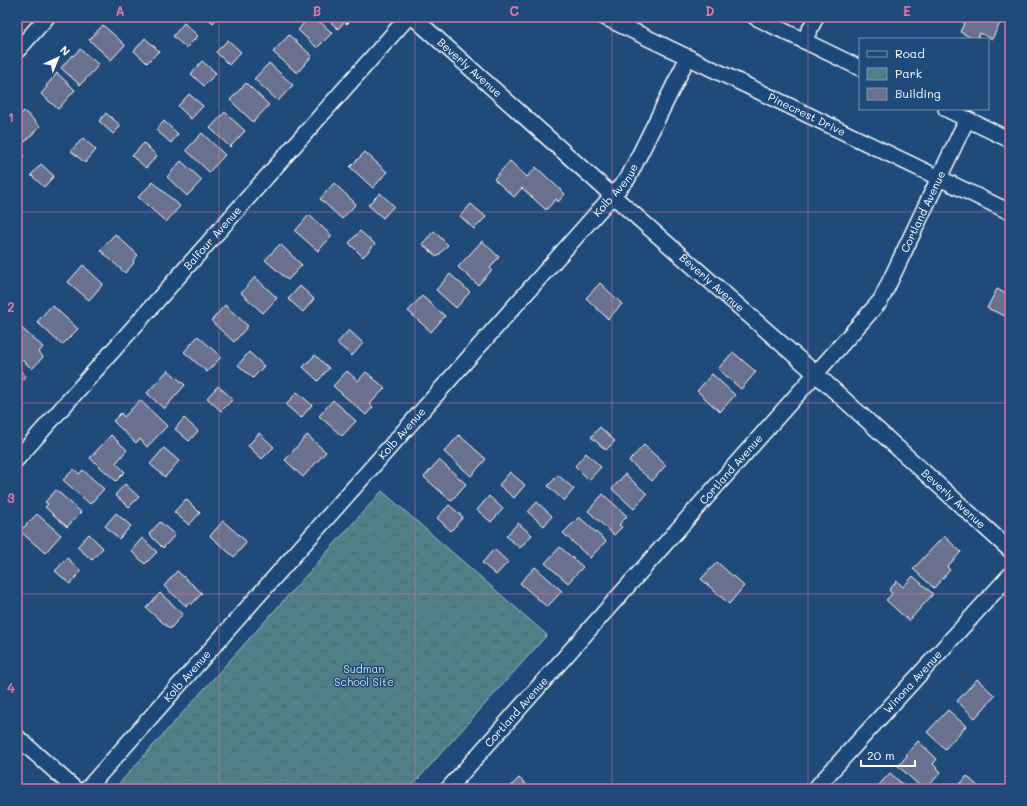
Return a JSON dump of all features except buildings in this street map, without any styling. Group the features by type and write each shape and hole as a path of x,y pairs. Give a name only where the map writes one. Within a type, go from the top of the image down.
{"street":[{"path":"17,51 47,17"},
{"name":"Balfour Avenue","path":"17,459 408,17"},
{"name":"Beverly Avenue","path":"413,17 613,196 816,374 1010,550"},
{"name":"Pinecrest Drive","path":"604,17 1010,212"},
{"path":"755,17 859,68"},
{"path":"804,41 816,17"},
{"name":"Kolb Avenue","path":"87,789 628,178 688,57"},
{"path":"948,110 1010,140"},
{"name":"Cortland Avenue","path":"448,789 881,300 967,119"},
{"name":"Winona Avenue","path":"815,789 1010,575"},
{"path":"17,737 76,789"}],"green space":[{"name":"Sudman School Site","path":"382,491 547,635 409,789 118,789 116,787"}]}
